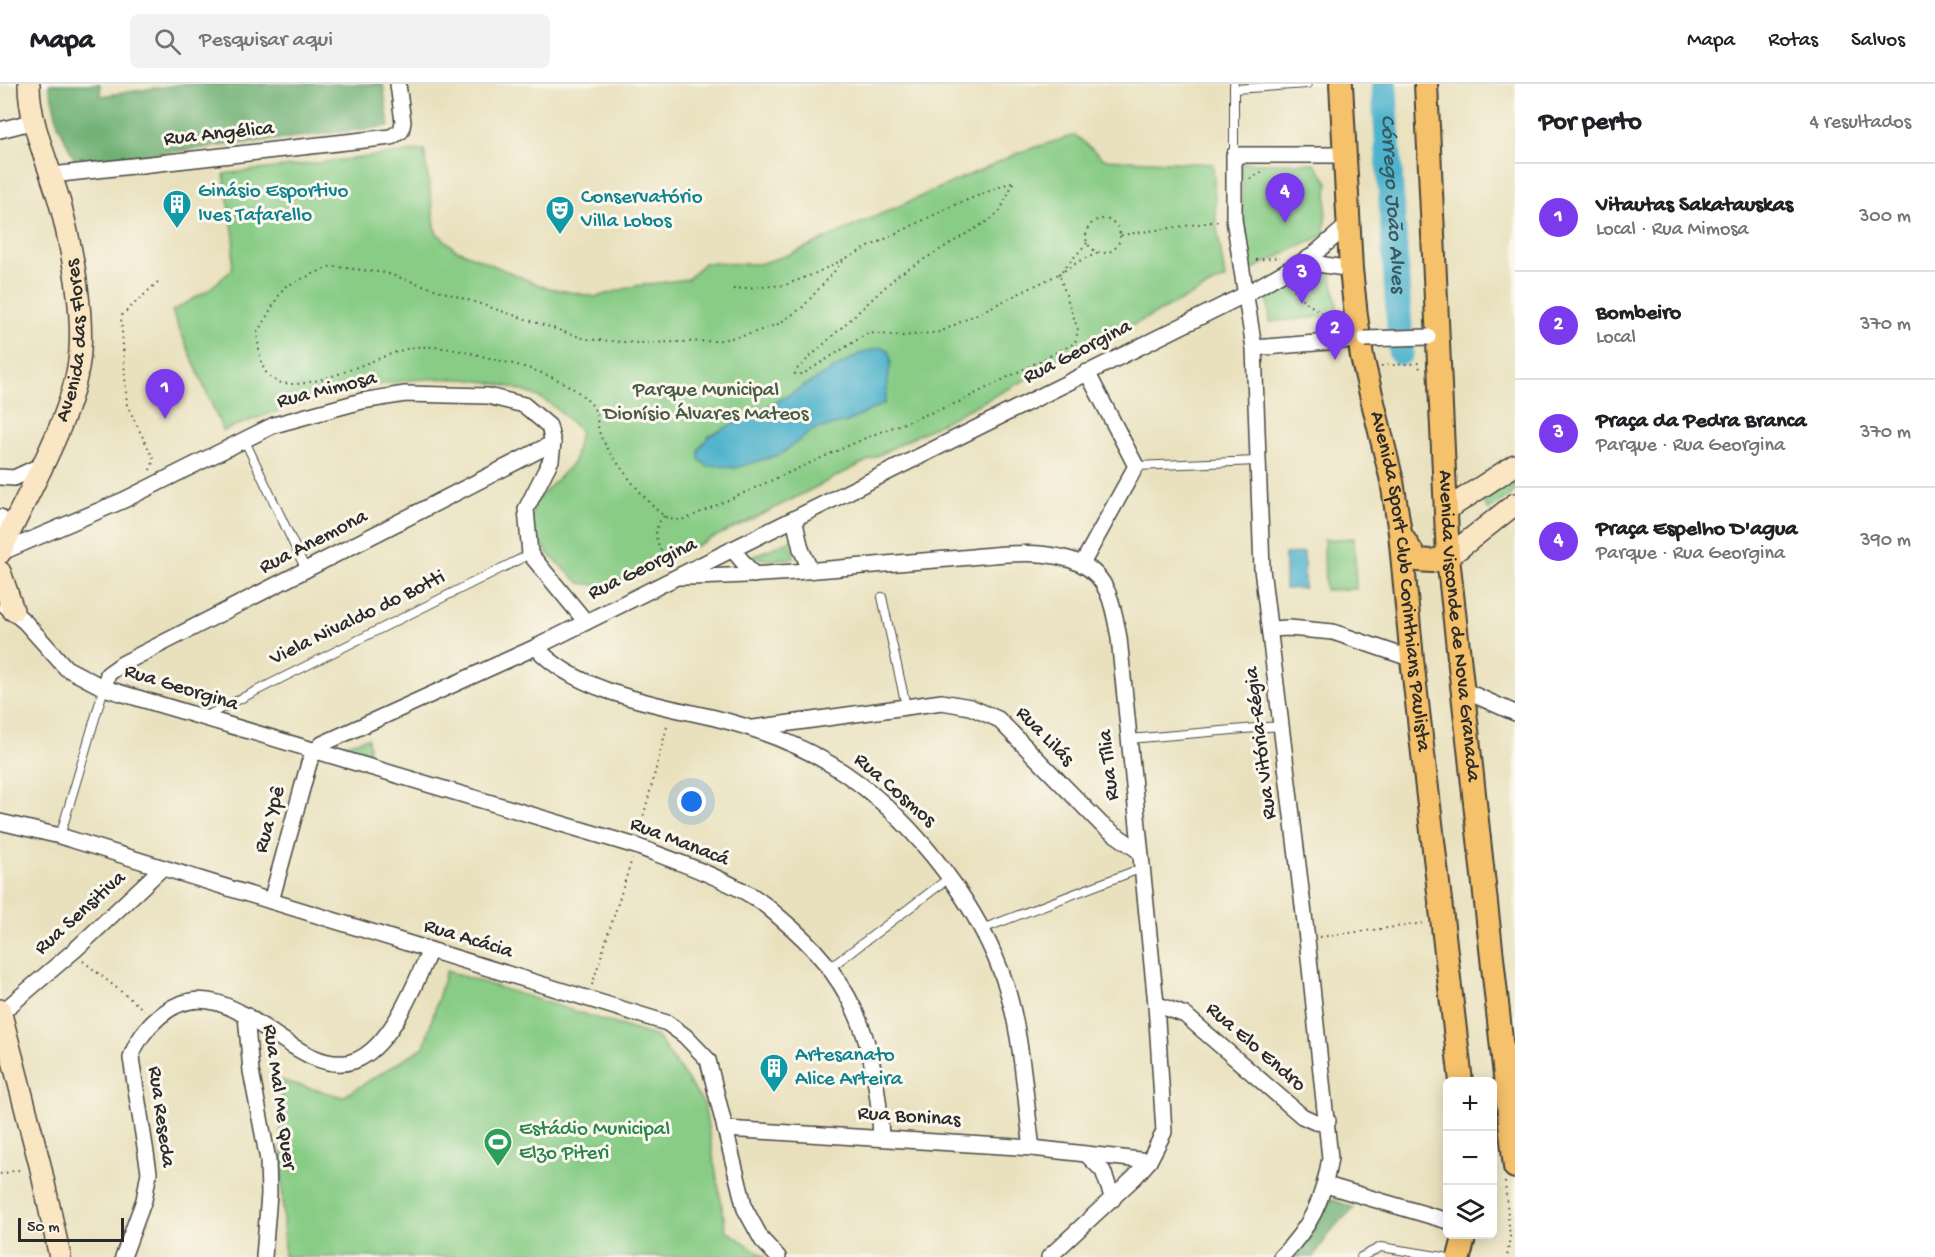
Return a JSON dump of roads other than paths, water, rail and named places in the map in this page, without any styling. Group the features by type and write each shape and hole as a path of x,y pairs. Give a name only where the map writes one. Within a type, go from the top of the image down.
{"main road":[{"name":"Avenida das Flores","path":"2,549 44,464 72,391 80,353 80,317 69,244 52,175 35,120 29,84"},
{"name":"Avenida Sport Club Corinthians Paulista","path":"1341,84 1356,336 1392,480 1400,533 1412,659 1460,1077"},
{"name":"Avenida Visconde de Nova Granada","path":"1426,84 1433,337 1448,557 1515,1167"},
{"path":"1446,510 1515,465"},
{"path":"1400,533 1408,550 1417,560 1432,561 1448,557 1515,504"},
{"path":"0,572 4,608"},
{"path":"0,1011 40,1165 60,1257"},
{"path":"1459,1257 1464,1239"}],"street":[{"name":"Rua Angélica","path":"52,175 391,137 400,131 403,122 398,84"},
{"path":"0,130 35,120"},
{"path":"1246,294 1234,219 1234,155 1345,155"},
{"name":"Rua Georgina","path":"4,608 66,668 104,688 314,752 335,737 537,647 1246,294 1290,270 1324,247 1349,224"},
{"name":"Rua Georgina","path":"1290,270 1318,264 1351,269"},
{"name":"Rua Vitória-Régia","path":"1246,294 1254,348 1262,569 1328,1121 1330,1158 1326,1185"},
{"path":"1254,348 1356,336 1433,337"},
{"path":"676,577 754,575 810,569 1027,555 1048,556 1082,564 1136,466 1087,372"},
{"name":"Rua Mimosa","path":"2,549 124,500 244,439 301,417 362,401 405,394 444,393 488,396 524,405 548,423 553,443"},
{"path":"553,443 545,474 526,509 530,554 586,622"},
{"name":"Rua Anemona","path":"104,688 108,674 122,664 553,443"},
{"path":"0,477 14,478 44,464"},
{"path":"0,518 2,549"},
{"path":"794,519 801,549 810,569"},
{"path":"732,549 754,575"},
{"name":"Rua Tília","path":"1049,1257 1113,1199 1149,1161 1159,1144 1165,1121 1156,1004 1119,638 1113,603 1108,591 1092,571 1082,564"},
{"path":"1270,629 1289,628 1334,632 1412,659"},
{"name":"Rua Cosmos","path":"537,647 548,660 574,678 672,708 754,728 832,765 902,822 949,878 982,929 1002,975 1008,998 1032,1148"},
{"path":"1461,689 1515,713"},
{"name":"Rua Lilás","path":"754,728 906,706 950,702 987,712 998,718 1102,825 1139,851"},
{"name":"Rua Ypê","path":"271,901 314,752"},
{"name":"Rua Manacá","path":"314,752 636,846 688,866 753,896 810,944 831,967 845,988 862,1023 879,1103 881,1137"},
{"name":"Rua Acácia","path":"0,822 60,836 161,869 667,1023 690,1040 708,1060 736,1181 748,1216 762,1240 778,1257"},
{"name":"Rua Sensitiva","path":"0,1011 72,952 161,869"},
{"name":"Rua Reseda","path":"123,1257 144,1200 149,1172 131,1058 134,1048 156,1019 182,1003 199,1000 215,1003 246,1015 323,1063 340,1064 355,1061 369,1053 392,1025 430,950"},
{"name":"Rua Elo Endro","path":"1156,1004 1185,1016 1302,1116 1315,1122 1328,1121"},
{"name":"Rua Mal Me Quer","path":"246,1015 251,1071 268,1160 269,1194 264,1257"},
{"name":"Rua Boninas","path":"725,1129 1032,1148 1149,1161"},
{"path":"1088,1156 1103,1171 1113,1199"},
{"path":"1281,1257 1303,1234 1326,1185 1443,1220"}],"lane":[{"path":"1234,155 1234,86 1307,84"},
{"path":"244,439 306,570"},
{"path":"1136,466 1257,461"},
{"name":"Viela Nivaldo do Botti","path":"203,718 530,554"},
{"path":"882,597 906,706"},
{"path":"60,836 104,688"},
{"path":"1128,739 1280,726"},
{"path":"982,929 1142,868"},
{"path":"831,967 949,878"},
{"path":"1361,1257 1381,1247 1444,1257"}],"water":[{"path":"882,347 888,350 891,360 885,403 847,422 813,430 781,454 735,468 714,465 708,467 699,459 699,449 709,436 773,404 861,353"},
{"path":"1304,553 1304,588 1285,589 1285,554"}],"waterway":[{"name":"Córrego João Alves","path":"1384,84 1401,352"}],"place":[{"name":"Praça Espelho D'agua","path":"1285,223"},
{"name":"Ginásio Esportivo Ives Tafarello","path":"177,230"},
{"name":"Conservatório Villa Lobos","path":"560,236"},
{"name":"Praça da Pedra Branca","path":"1302,304"},
{"name":"Bombeiro","path":"1335,360"},
{"name":"Vitautas Sakatauskas","path":"165,419"},
{"name":"Artesanato Alice Arteira","path":"774,1094"},
{"name":"Estádio Municipal Elzo Piteri","path":"498,1168"}],"park label":[{"name":"Parque Municipal Dionísio Álvares Mateos","path":"706,403"}]}
